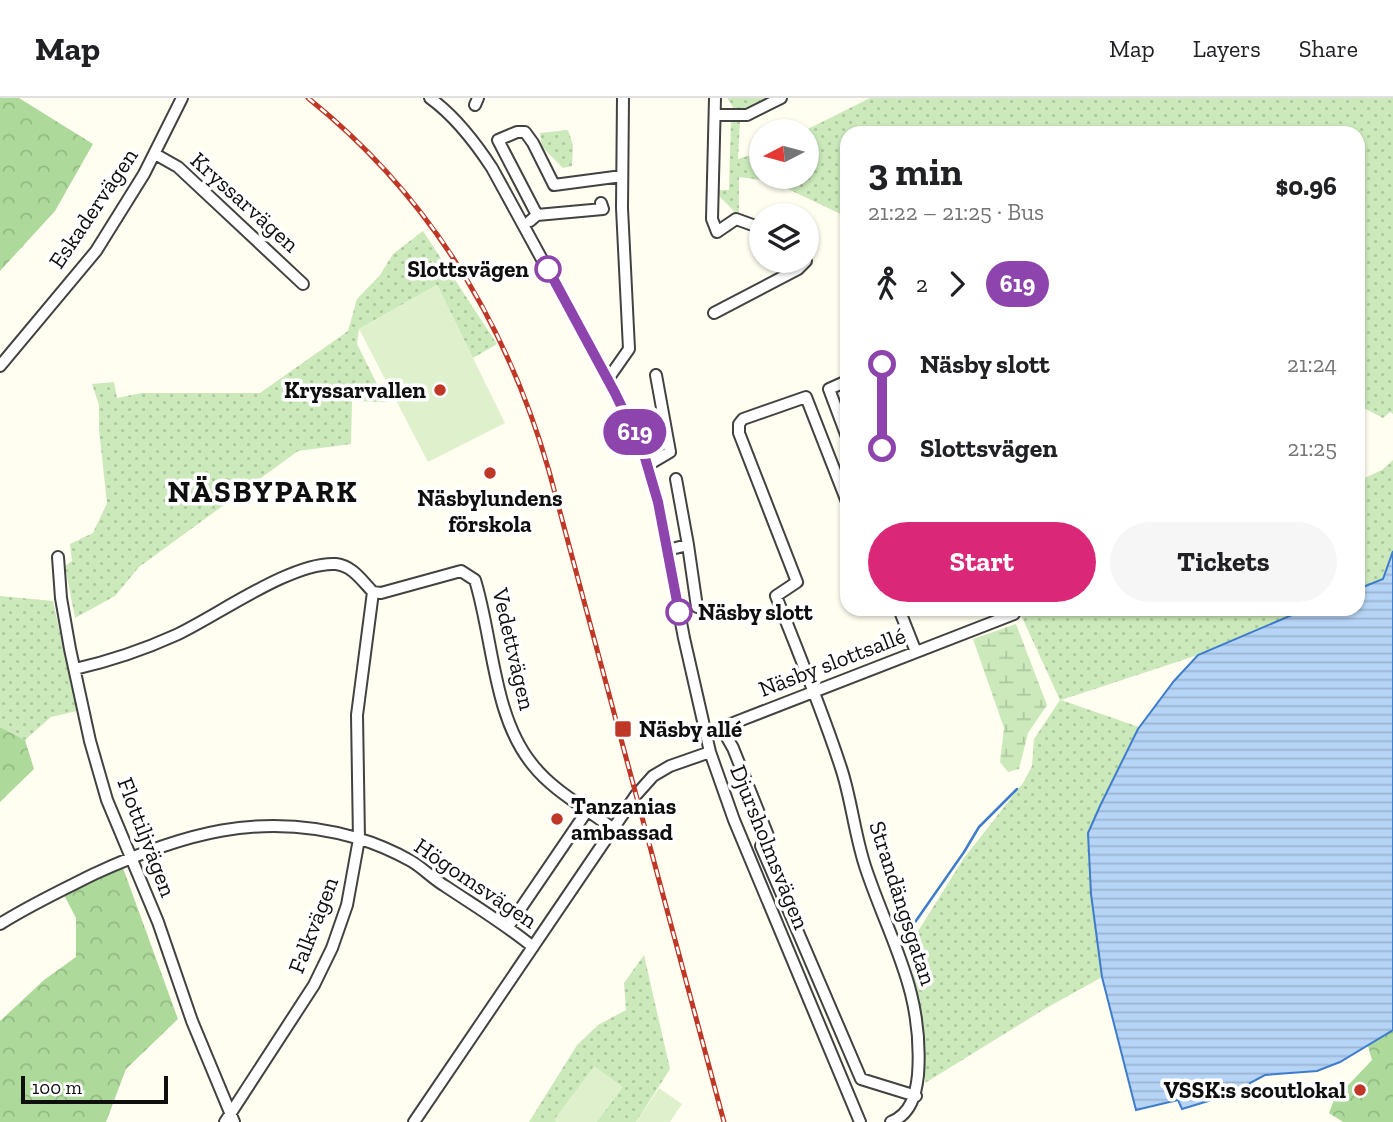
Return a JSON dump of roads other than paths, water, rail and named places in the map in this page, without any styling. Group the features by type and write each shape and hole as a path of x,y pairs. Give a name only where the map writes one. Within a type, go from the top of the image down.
{"street":[{"name":"Eskadervägen","path":"0,366 96,251 155,154 182,98"},
{"name":"Djursholmsvägen","path":"429,98 443,108 477,145 492,168 633,428 648,465 710,752 733,820 860,1122"},
{"path":"608,379 629,349 622,176 624,98"},
{"path":"715,98 712,219 717,232 736,219 749,224"},
{"path":"715,115 747,115 782,98"},
{"path":"601,203 603,209 534,218 498,140 517,132 525,132 554,185 622,176"},
{"name":"Kryssarvägen","path":"155,154 177,167 303,284"},
{"path":"714,313 790,273"},
{"path":"648,465 670,452 656,375"},
{"path":"840,384 806,397 840,484"},
{"path":"829,388 840,418"},
{"name":"Strandängsgatan","path":"806,397 743,419 739,430 797,582 776,596 842,773 867,871 900,952 910,985 917,1021 916,1096"},
{"path":"676,479 697,607"},
{"path":"667,550 688,545"},
{"name":"Flottiljvägen","path":"58,557 61,598 75,668 90,741 107,800 158,922 230,1120"},
{"path":"75,668 104,662 174,636 288,576 311,568 337,564 347,567 373,592"},
{"name":"Vedettvägen","path":"373,592 381,593 461,571 475,580 494,669 509,721 521,748 533,766 612,828"},
{"name":"Falkvägen","path":"230,1120 314,985 332,948 347,905 359,839 357,715 373,592"},
{"path":"903,616 916,652"},
{"name":"Näsby slottsallé","path":"705,733 1003,616"},
{"path":"721,727 733,748 769,838 768,843 761,846 861,1079 916,1096 901,1118 891,1122"},
{"path":"414,1122 636,795 653,776 670,766 710,752"},
{"path":"508,927 587,811"},
{"name":"Högomsvägen","path":"0,924 57,892 130,858 180,839 246,826 284,825 315,828 359,839 410,860 533,947"}],"water":[{"path":"1393,551 1393,1030 1340,1062 1317,1071 1265,1075 1250,1083 1246,1092 1234,1099 1215,1099 1182,1109 1178,1100 1136,1110 1102,977 1091,894 1088,833 1100,806 1138,729 1174,681 1198,655 1290,616 1365,616 1365,586 1383,579"}],"waterway":[{"path":"904,938 979,827 1017,789"}],"railway":[{"path":"308,98 352,136 427,220 486,313 510,364 549,471 724,1122"}],"place":[{"name":"Slottsvägen","path":"548,269"},
{"name":"Kryssarvallen","path":"440,390"},
{"name":"Näsbylundens förskola","path":"490,473"},
{"name":"Näsby slott","path":"679,612"},
{"name":"Näsby allé","path":"623,729"},
{"name":"Tanzanias ambassad","path":"557,819"},
{"name":"VSSK:s scoutlokal","path":"1360,1090"}],"district":[{"name":"NÄSBYPARK","path":"263,492"}]}
